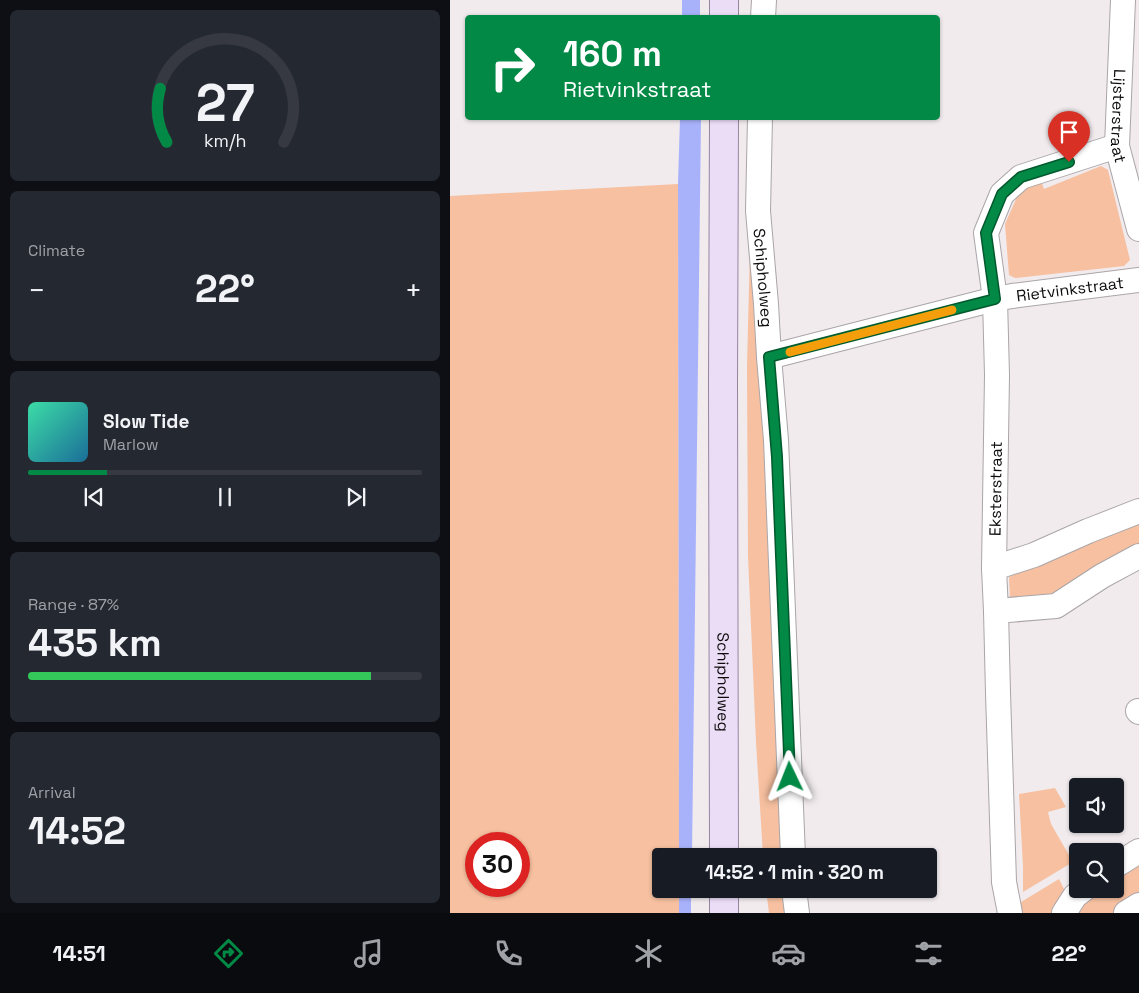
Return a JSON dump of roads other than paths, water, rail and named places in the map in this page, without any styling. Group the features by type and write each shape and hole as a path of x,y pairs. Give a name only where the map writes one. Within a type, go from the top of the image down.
{"main road":[{"path":"724,0 724,15"},
{"name":"Schipholweg","path":"724,120 724,848"},
{"path":"724,898 724,913"}],"street":[{"path":"764,0 764,15"},
{"name":"Lijsterstraat","path":"1123,0 1117,146 1139,229"},
{"name":"Schipholweg","path":"760,120 758,211 776,449 793,848"},
{"name":"Eksterstraat","path":"1010,913 1004,882 994,568 997,387 995,299 986,233 1002,194 1021,177 1117,146"},
{"name":"Rietvinkstraat","path":"769,357 995,299 1139,280"},
{"path":"994,568 1034,555 1139,510"},
{"path":"996,611 1056,606 1102,576 1139,556"},
{"path":"1124,860 1139,850"},
{"path":"795,898 796,913"},
{"path":"1064,913 1074,898"},
{"path":"1126,913 1139,904"}],"water":[{"path":"682,0 700,0 700,15 682,15"},
{"path":"680,120 701,120 692,848 679,848 678,184"},
{"path":"679,898 691,898 691,913 679,913"}]}
